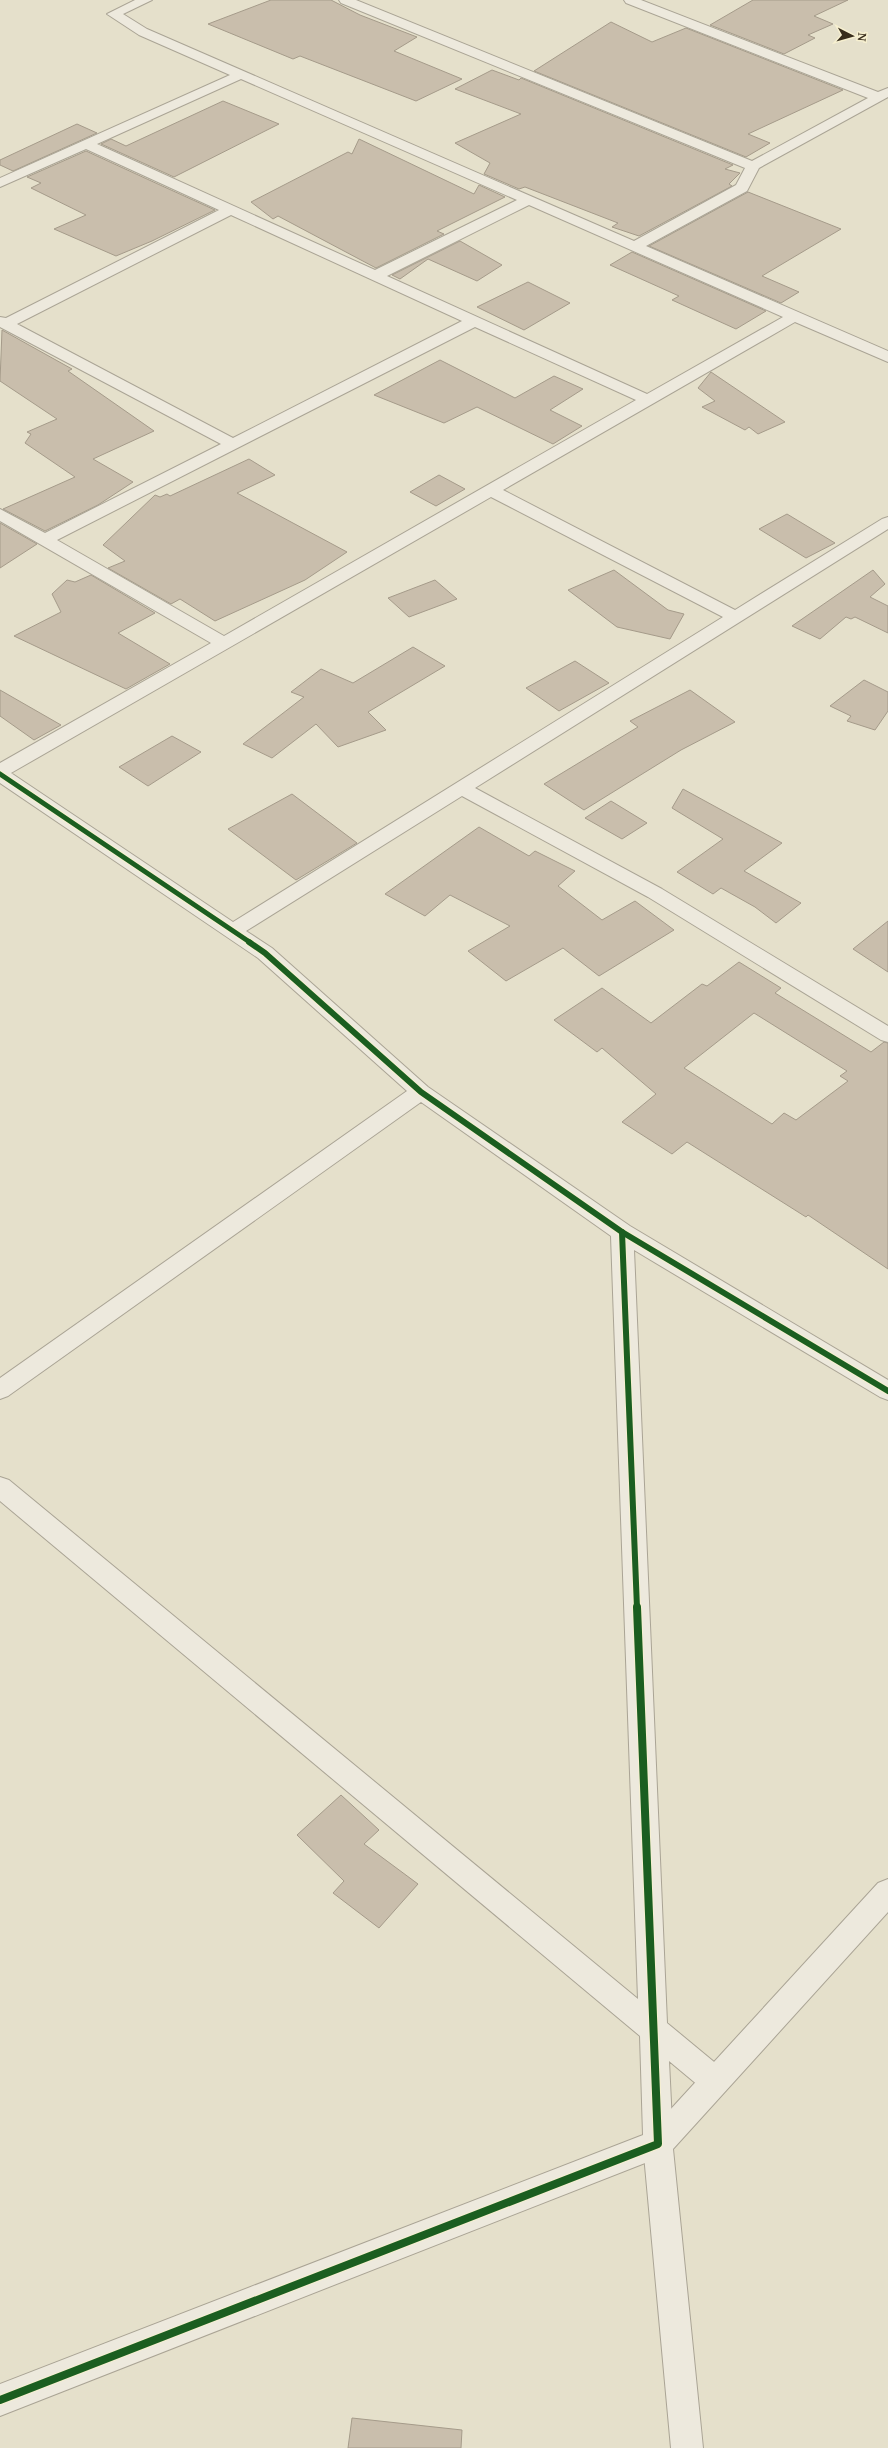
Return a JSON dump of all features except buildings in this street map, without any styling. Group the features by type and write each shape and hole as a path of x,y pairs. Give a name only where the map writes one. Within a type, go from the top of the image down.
{"street":[{"path":"146,0 113,14 143,32 240,75 888,357"},
{"path":"345,0 753,166"},
{"path":"630,0 883,94"},
{"path":"0,183 240,75"},
{"path":"635,246 742,188 753,166 883,94"},
{"path":"86,144 648,400"},
{"path":"375,276 529,200"},
{"path":"3,322 230,210"},
{"path":"0,771 795,316"},
{"path":"44,540 474,321"},
{"path":"3,322 233,444"},
{"path":"491,490 736,617"},
{"path":"0,514 224,643"},
{"path":"232,931 888,523"},
{"path":"0,774 265,953 421,1092 622,1232 888,1391"},
{"path":"462,788 655,893 888,1036"},
{"path":"0,1390 421,1092"},
{"path":"622,1232 658,2144 687,2448"},
{"path":"0,1487 715,2081"},
{"path":"0,2400 658,2144 888,1892"}],"cycle path":[{"path":"0,774 265,953 421,1092 622,1232 888,1391"},
{"path":"0,2400 658,2144 622,1232"}]}
